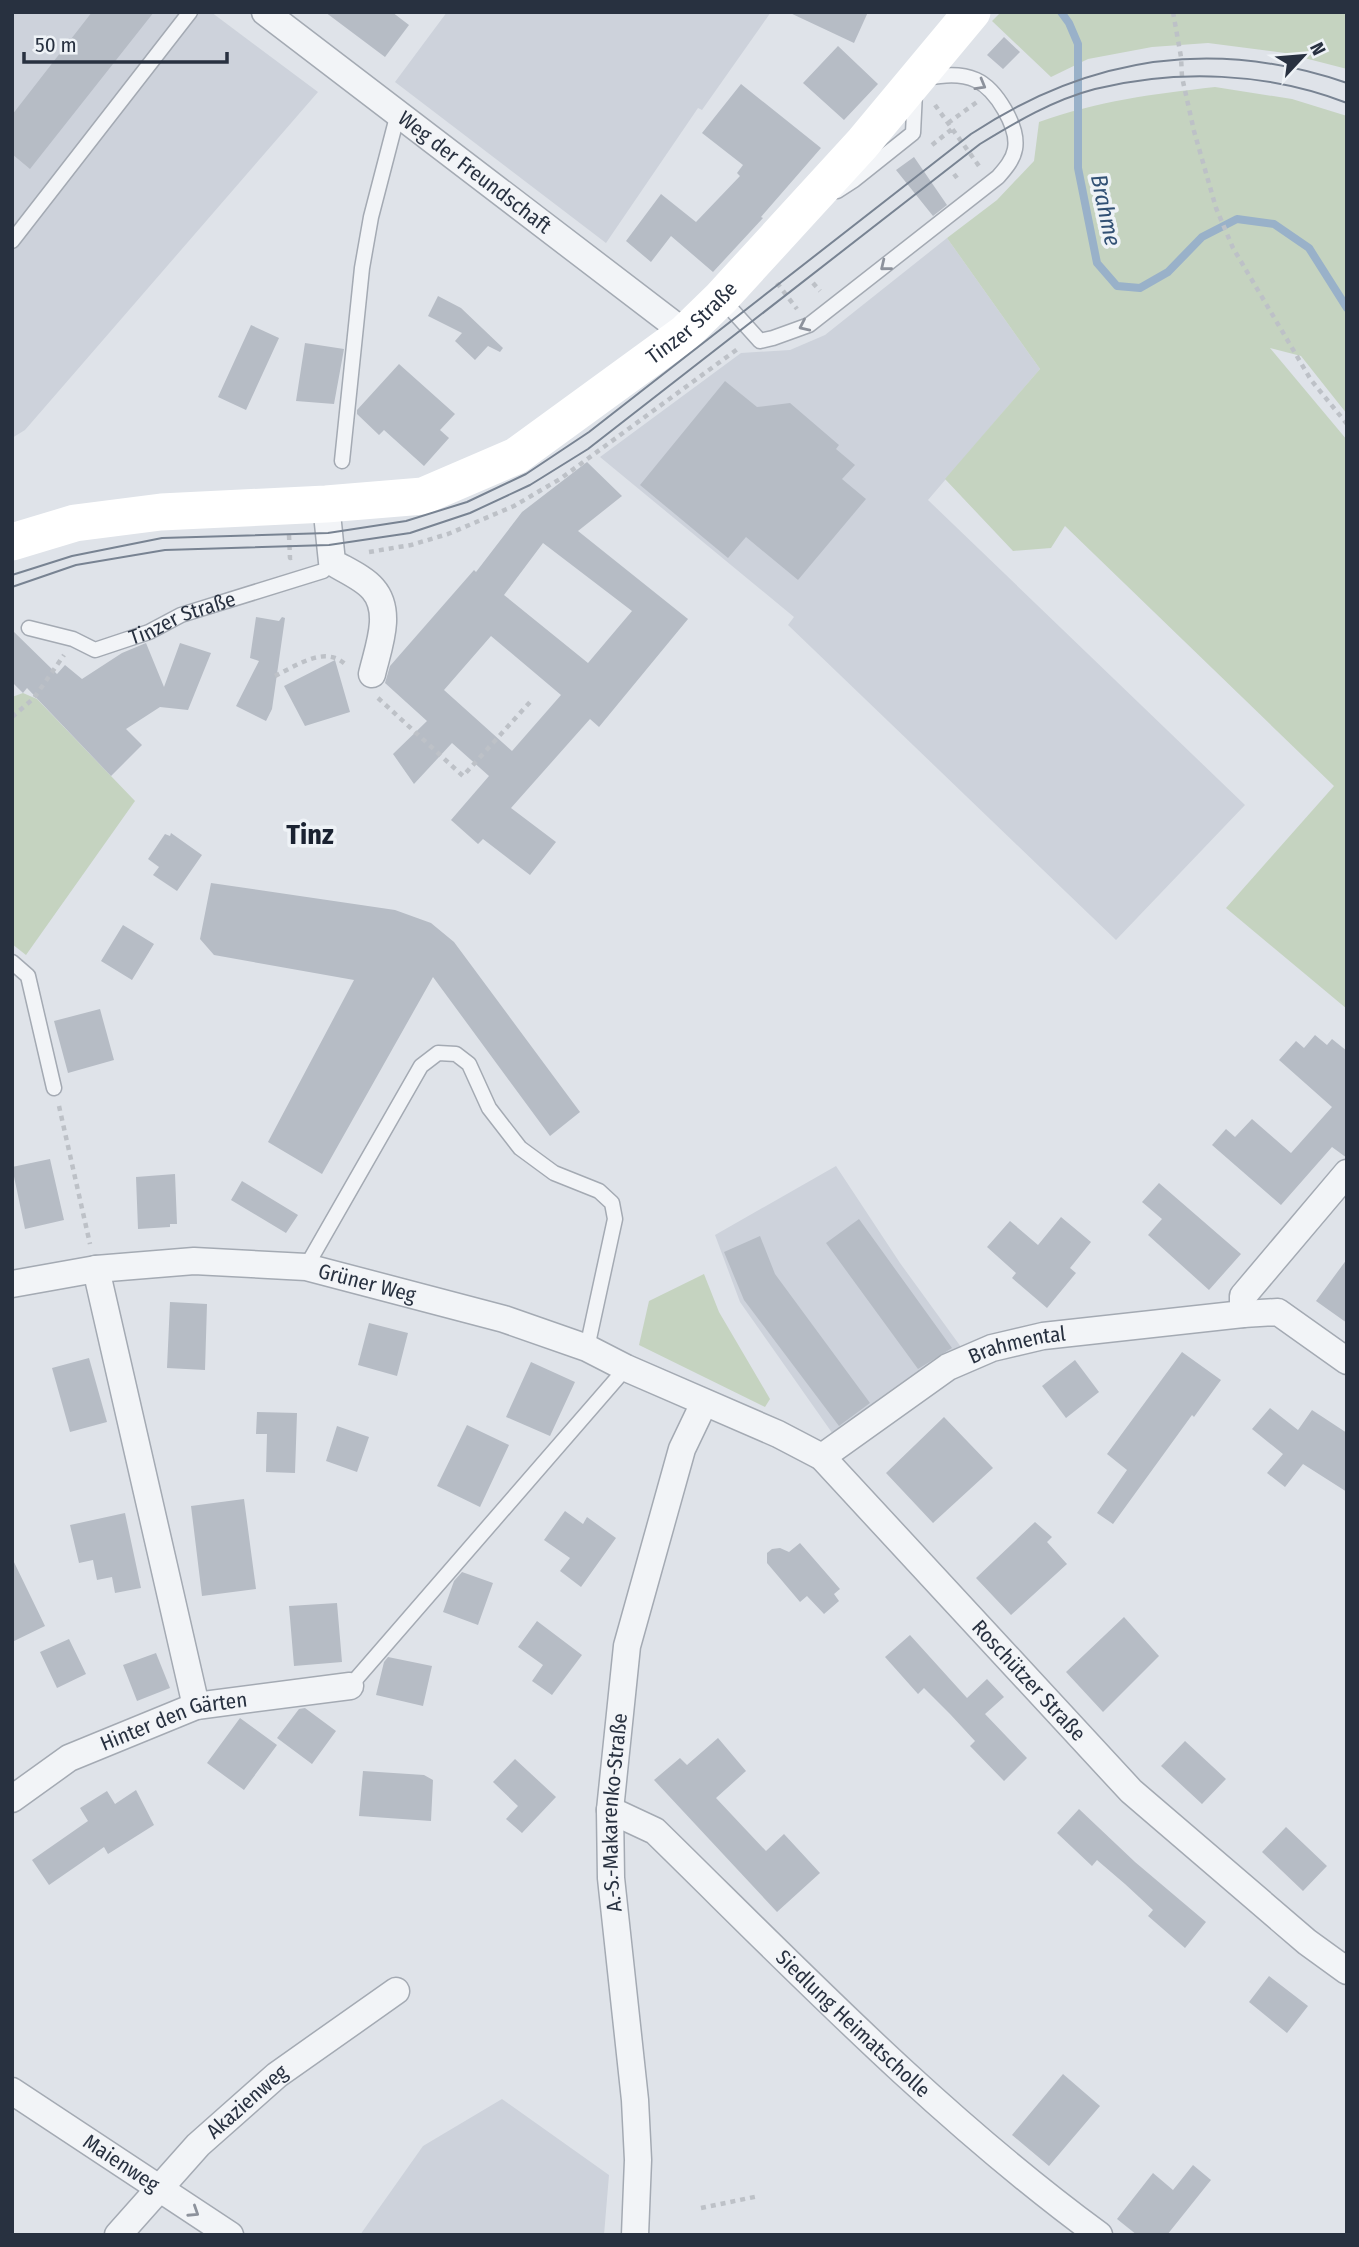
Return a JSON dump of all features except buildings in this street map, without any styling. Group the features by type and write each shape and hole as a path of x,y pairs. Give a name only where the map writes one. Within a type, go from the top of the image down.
{"street":[{"name":"Weg der Freundschaft","path":"265,12 685,333"},
{"name":"Tinzer Straße","path":"12,542 75,523 160,512 423,496 516,456 685,333 721,298 862,144 972,12"},
{"path":"326,504 332,562 373,588 382,604 384,619 370,681"},
{"path":"1243,1314 1243,1296 1347,1173"},
{"name":"Grüner Weg","path":"12,1284 96,1269 194,1261 306,1267 504,1320 587,1348 704,1403"},
{"path":"96,1269 196,1706"},
{"name":"Brahmental","path":"822,1457 948,1367 992,1348 1043,1336 1278,1312 1347,1361"},
{"name":"Roschützer Straße","path":"704,1403 778,1434 822,1457 1131,1791 1307,1942 1347,1971"},
{"name":"A.-S.-Makarenko-Straße","path":"635,2235 638,2148 611,1878 610,1810 627,1646 682,1448 704,1403"},
{"name":"Hinter den Gärten","path":"12,1799 69,1758 196,1706 350,1686"},
{"name":"Siedlung Heimatscholle","path":"610,1810 655,1831 903,2073 1048,2198 1099,2235"},
{"name":"Akazienweg","path":"118,2235 198,2145 277,2075 396,1991"},
{"name":"Maienweg","path":"12,2091 230,2235"}],"lane":[{"path":"12,241 190,12"},
{"path":"721,298 760,341 809,325 992,182 1008,165 1015,148 1012,124 992,92 976,80 949,74 915,79"},
{"path":"342,461 362,268 371,217 398,113"},
{"name":"Tinzer Straße","path":"29,628 73,639 95,650 149,632 181,615 323,571 332,562"},
{"path":"12,962 28,976 54,1088"},
{"path":"306,1267 421,1066 438,1052 456,1054 469,1064 489,1108 520,1148 554,1173 599,1191 612,1203 615,1219 587,1348"},
{"path":"350,1686 626,1368"}],"path":[{"path":"1173,12 1182,77 1216,208 1233,248 1311,380 1347,424"},
{"path":"915,79 992,182"},
{"path":"948,123 992,92"},
{"path":"932,145 952,129"},
{"path":"758,257 809,325"},
{"path":"12,717 34,698 73,639"},
{"path":"275,676 319,655 340,658 370,681 463,776 530,702"},
{"path":"54,1088 96,1269"},
{"path":"701,2207 759,2196"}],"shaded area":[{"path":"12,12 211,12 318,92 25,430 12,438"},
{"path":"447,12 771,12 702,110 698,108 606,243 395,82"},
{"path":"947,238 1040,369 928,500 1245,805 1116,940 788,625 794,617 600,457 741,353 790,350 825,335"},
{"path":"836,1166 900,1263 961,1347 835,1437 740,1302 715,1235"},
{"path":"502,2099 609,2175 604,2235 360,2235 423,2146"}],"green space":[{"path":"1001,12 1347,12 1347,69 1285,53 1208,43 1152,47 1088,59 1051,77 992,21"},
{"path":"1215,87 1292,99 1347,116 1347,414 1301,356 1270,348 1347,440 1347,1009 1226,908 1334,786 1065,526 1051,548 1013,551 945,479 1040,369 947,238 997,200 1034,161 1039,122 1104,104"},
{"path":"23,693 37,699 135,801 26,955 12,944 12,697"},
{"path":"704,1274 719,1312 770,1399 765,1407 639,1345 649,1301"}],"waterway":[{"name":"Brahme","path":"1061,12 1078,44 1078,168 1097,263 1117,286 1140,288 1168,272 1202,237 1237,219 1274,224 1309,248 1347,308"}],"tram line":[{"path":"12,575 72,556 162,538 328,533 406,521 467,502 526,474 589,432 971,134 1016,108 1061,87 1106,71 1153,62 1200,58 1248,61 1297,69 1347,83"},
{"path":"12,587 76,565 165,550 329,545 410,533 470,513 530,485 588,449 980,144 1035,112 1064,99 1126,83 1190,76 1285,85 1347,103"}],"district":[{"name":"Tinz","path":"310,834"}]}
